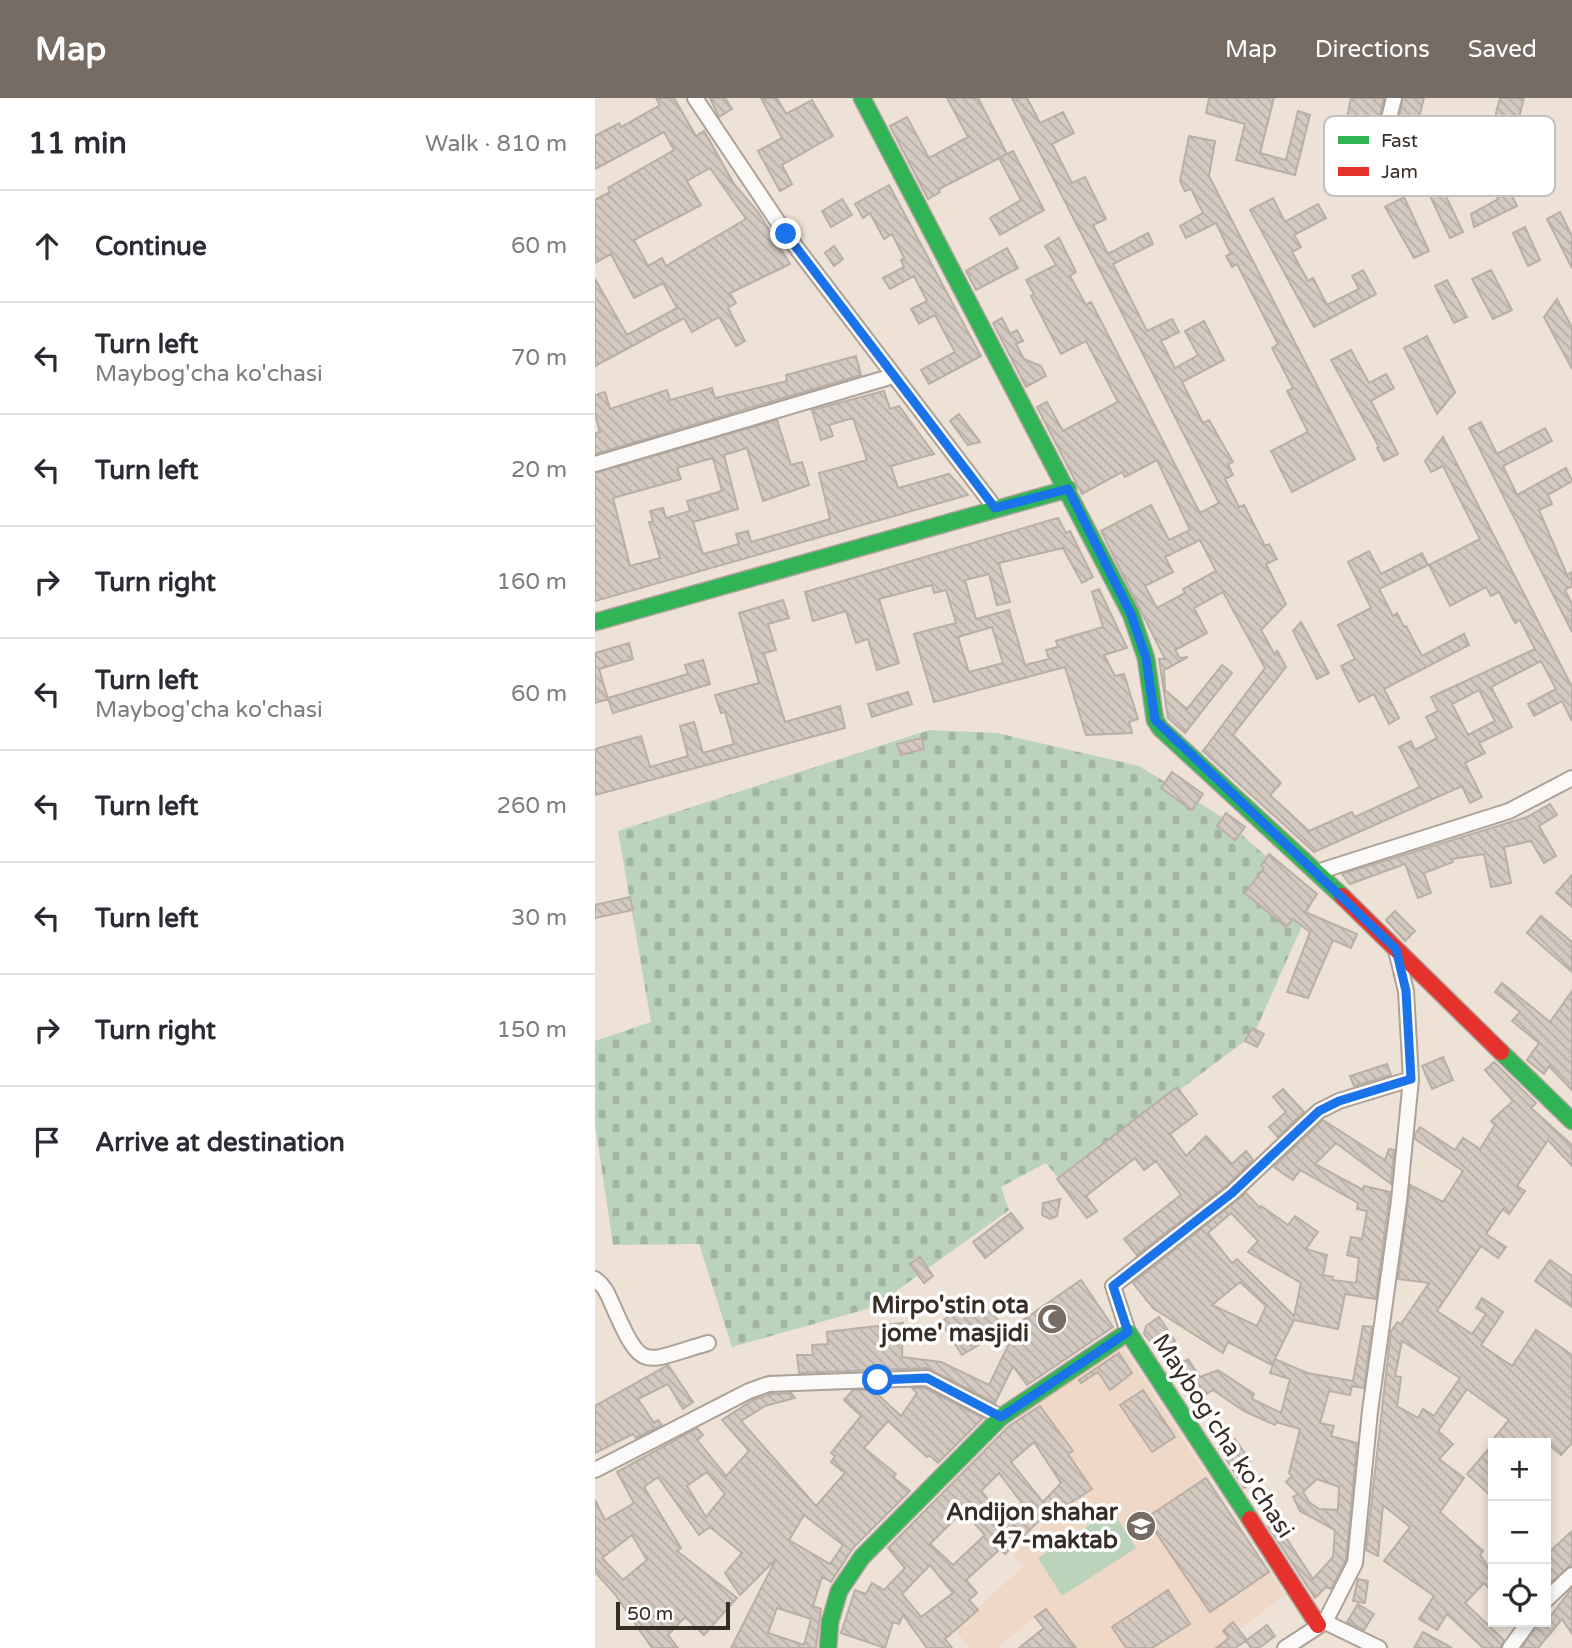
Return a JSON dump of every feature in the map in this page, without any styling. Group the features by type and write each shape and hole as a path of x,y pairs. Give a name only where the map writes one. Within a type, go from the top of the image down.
{"street":[{"path":"695,98 786,234 995,508"},
{"path":"862,98 1131,614 1146,658 1155,720 1317,872 1572,1121"},
{"path":"1390,116 1394,98"},
{"path":"595,464 893,376"},
{"path":"595,622 1068,489"},
{"path":"1317,872 1510,811 1572,778"},
{"path":"1285,1648 1322,1624 1355,1563 1370,1411 1399,1200 1411,1079 1406,991 1396,949"},
{"path":"1128,1332 1113,1286 1232,1193 1319,1111 1339,1101 1411,1079"},
{"path":"595,1279 604,1287 631,1348 643,1358 655,1358 708,1343"},
{"name":"Maybog'cha ko'chasi","path":"828,1648 829,1622 839,1591 862,1557 1001,1417 1128,1332 1322,1624"},
{"path":"595,1470 749,1391 769,1384 927,1378 1001,1417"},
{"path":"1551,1595 1572,1575"},
{"path":"1322,1624 1378,1648"},
{"path":"1510,1648 1525,1627"}],"shaded area":[{"name":"Andijon shahar 47-maktab","path":"1121,1344 1285,1595 1215,1648 1061,1648 1035,1617 997,1648 969,1648 954,1628 1023,1567 1013,1556 1072,1496 1017,1415"}],"green space":[{"path":"929,730 997,733 1139,766 1222,817 1314,899 1254,1034 1060,1180 1046,1163 1001,1187 1009,1210 874,1307 732,1347 699,1244 613,1245 595,1124 595,1041 651,1022 618,831"},
{"path":"1112,1510 1136,1548 1062,1596 1038,1558"}],"building":[{"path":"656,98 674,98 696,136 704,131 734,184 758,212 790,264 730,293 736,303 728,308 745,341 736,346 719,317 692,332 684,318 595,366 595,279 627,335 677,308 663,283 634,298 611,254 595,263 595,200 610,192 608,188 674,150 664,132 595,169 595,136 619,123 621,127 660,105","holes":["710,168 746,219 666,266 662,258 648,266 634,240 701,205 687,181"]},
{"path":"710,98 725,98 732,109 719,117"},
{"path":"761,98 777,98 786,114 812,100 833,136 782,165 792,184 780,191 758,151 782,138"},
{"path":"947,98 978,98 1007,154 939,189 940,192 928,199 890,126 907,117 929,158 968,137"},
{"path":"1012,98 1027,98 1040,123 1063,112 1074,133 1052,144 1072,183 1085,177 1106,219 1093,225 1108,254 1148,233 1153,244 1113,264 1147,331 1172,319 1179,332 1161,341 1175,368 1198,355 1185,331 1204,321 1224,360 1182,382 1203,423 1209,420 1233,462 1228,464 1233,475 1225,479 1239,507 1244,505 1265,546 1269,544 1277,559 1266,564 1286,604 1261,630 1275,655 1277,651 1286,667 1233,735 1281,783 1270,795 1309,831 1352,812 1355,817 1420,787 1399,747 1411,741 1415,750 1437,738 1426,717 1438,711 1431,697 1535,649 1520,620 1515,623 1499,592 1491,596 1486,587 1450,606 1429,565 1480,539 1443,466 1431,472 1425,461 1443,437 1572,687 1572,721 1562,701 1534,716 1528,704 1556,689 1541,661 1491,687 1512,727 1479,743 1485,753 1465,763 1482,797 1470,803 1462,786 1314,852 1203,751 1265,668 1223,592 1194,608 1207,633 1175,650 1180,658 1188,657 1164,670 1165,690 1187,709 1222,665 1232,673 1185,733 1168,718 1159,659 1165,659 1101,531 1151,505 1169,540 1190,530 1157,460 1125,477 1122,472 1082,494 1037,407 1047,402 1063,431 1118,402 1086,341 1061,354 1031,296 1034,294 1026,280 1056,265 1045,246 1059,238 1076,272 1070,276 1086,305 1091,302 1200,513 1219,503","holes":["1200,540 1216,571 1183,589 1185,593 1157,608 1145,586 1173,572 1165,557","1479,690 1495,721 1468,735 1452,704"]},
{"path":"1209,98 1274,98 1260,153 1286,160 1298,111 1310,115 1295,175 1236,160 1245,124 1206,113"},
{"path":"1351,98 1384,98 1380,116 1347,116"},
{"path":"1403,98 1424,98 1419,116 1399,116"},
{"path":"1500,98 1524,98 1519,116 1495,116"},
{"path":"1189,136 1215,141 1209,176 1355,459 1292,492 1271,451 1308,432 1287,391 1293,388 1272,348 1278,344 1237,264 1232,267 1226,256 1231,254 1216,223 1186,238 1180,226 1203,213 1191,189 1185,191 1180,181"},
{"path":"1013,151 1044,210 1000,235 990,218 1021,200 999,158"},
{"path":"889,185 981,356 929,384 921,370 955,352 935,315 919,324 911,309 927,301 914,276 890,289 883,278 904,267 901,260 904,258 892,234 884,239 870,213 863,218 855,204"},
{"path":"1430,196 1446,196 1463,232 1450,238"},
{"path":"1496,196 1512,196 1517,206 1474,227 1471,214 1498,199"},
{"path":"1404,197 1429,251 1414,258 1385,207"},
{"path":"1273,198 1285,222 1318,204 1326,218 1294,235 1301,247 1292,252 1308,281 1313,278 1327,305 1359,289 1352,276 1363,270 1376,294 1314,327 1250,210"},
{"path":"842,199 852,215 831,227 822,211"},
{"path":"1560,212 1572,236 1572,268 1547,219"},
{"path":"1525,227 1540,260 1528,266 1513,233"},
{"path":"834,246 843,259 834,266 825,253"},
{"path":"1007,248 1018,268 976,290 966,271"},
{"path":"1491,270 1512,310 1493,319 1472,279"},
{"path":"1447,280 1467,317 1454,323 1435,286"},
{"path":"1557,299 1572,328 1572,369 1544,317"},
{"path":"1002,318 1010,334 1017,330 1023,341 1016,344 1024,359 1041,366 1046,376 1026,387 993,323"},
{"path":"1427,336 1455,392 1437,414 1404,348"},
{"path":"1351,350 1369,383 1386,374 1394,388 1371,401 1398,454 1384,461 1331,360"},
{"path":"856,356 861,375 595,454 595,433 600,432 595,415 595,395 605,392 610,409 667,390 670,400 712,388 715,398 787,381 786,375"},
{"path":"884,391 890,409 899,406 934,454 891,466 898,488 949,474 968,495 595,601 595,473 777,420 791,465 802,462 809,485 763,501 747,448 724,455 738,509 693,522 703,554 739,544 736,534 748,531 751,542 779,534 830,519 819,473 867,460 853,418 829,425 833,436 821,440 812,410","holes":["713,458 722,491 687,501 690,511 666,518 663,508 650,511 653,521 649,522 660,558 630,566 613,498 681,479 677,468"]},
{"path":"959,414 980,442 968,445 950,421"},
{"path":"1481,422 1497,454 1545,428 1552,441 1503,466 1517,495 1566,468 1572,481 1548,495 1552,504 1539,510 1567,575 1572,572 1572,586 1565,590 1572,604 1572,632 1469,428"},
{"path":"1058,518 1066,533 1070,531 1093,577 1082,583 1063,548 999,563 1010,602 997,605 989,574 965,580 976,619 1009,610 1025,665 1049,659 1046,650 1058,647 1056,641 1103,627 1092,592 1099,589 1127,648 1104,655 1115,676 1124,674 1138,719 1129,722 1132,733 1086,735 1065,667 934,702 914,634 956,623 946,590 934,593 932,585 879,599 899,663 877,670 868,639 856,643 846,611 813,621 805,592","holes":["992,627 1003,663 969,672 958,637"]},
{"path":"1369,551 1381,574 1422,553 1428,565 1379,589 1393,616 1397,613 1422,656 1464,634 1469,645 1384,689 1399,718 1389,724 1374,694 1359,702 1341,666 1355,659 1338,625 1371,608 1348,562"},
{"path":"783,600 789,618 768,624 776,650 764,653 785,722 840,706 845,728 595,795 595,749 641,736 650,767 688,756 680,726 694,722 703,753 734,744 725,712 721,713 715,695 759,683 739,613"},
{"path":"1301,622 1329,673 1317,679 1293,631"},
{"path":"629,643 633,659 599,669 608,699 595,703 595,653"},
{"path":"703,660 710,684 613,713 608,698 688,674 685,665"},
{"path":"908,692 912,704 872,717 868,704"},
{"path":"922,738 924,749 901,755 897,744"},
{"path":"1172,772 1203,794 1192,810 1161,788"},
{"path":"1550,804 1557,815 1539,826 1556,856 1544,863 1531,841 1504,847 1511,883 1491,887 1484,854 1452,859 1453,862 1424,873 1431,893 1418,898 1405,864 1350,884 1342,874 1527,817"},
{"path":"1226,813 1245,827 1235,840 1217,826"},
{"path":"1269,854 1317,894 1305,912 1357,934 1351,948 1333,940 1308,998 1287,992 1310,932 1293,919 1286,927 1245,893 1264,868 1261,866"},
{"path":"1572,875 1572,907 1556,893"},
{"path":"630,897 633,910 595,918 595,905"},
{"path":"1395,911 1415,931 1405,941 1386,920"},
{"path":"1541,916 1572,942 1572,972 1527,933"},
{"path":"1502,983 1550,1022 1572,991 1572,1090 1549,1066 1544,1074 1527,1060 1539,1043 1512,1021 1520,1012 1495,992"},
{"path":"1252,1028 1264,1034 1257,1047 1245,1041"},
{"path":"1443,1057 1453,1080 1432,1089 1422,1066"},
{"path":"1494,1062 1536,1103 1531,1108 1572,1145 1572,1166 1548,1140 1517,1186 1525,1191 1509,1214 1503,1209 1486,1234 1506,1247 1498,1258 1481,1246 1437,1311 1472,1334 1486,1314 1476,1308 1482,1298 1503,1312 1481,1345 1512,1366 1536,1330 1572,1355 1572,1443 1561,1455 1551,1446 1551,1438 1494,1438 1509,1420 1467,1389 1438,1431 1453,1444 1439,1459 1464,1478 1440,1512 1483,1551 1480,1555 1488,1566 1488,1587 1484,1583 1465,1603 1504,1640 1501,1648 1483,1648 1447,1614 1437,1630 1419,1619 1434,1596 1384,1561 1410,1527 1383,1505 1378,1556 1366,1550 1391,1331 1398,1322 1401,1324 1429,1283 1398,1279 1410,1185 1443,1202 1463,1171 1415,1139 1415,1134 1420,1127 1455,1150 1463,1138 1480,1149 1495,1125 1491,1121 1513,1101 1485,1070","holes":["1402,1341 1460,1378 1434,1416 1423,1409 1418,1418 1397,1406 1401,1377 1395,1376"]},
{"path":"1387,1064 1391,1075 1354,1086 1350,1076"},
{"path":"1177,1087 1197,1114 1170,1134 1186,1156 1206,1136 1232,1164 1246,1151 1253,1160 1226,1186 1137,1255 1124,1239 1181,1195 1156,1161 1144,1170 1135,1158 1086,1196 1097,1211 1087,1218 1057,1179"},
{"path":"1283,1089 1304,1112 1278,1137 1269,1127 1286,1112 1273,1097"},
{"path":"1323,1120 1385,1160 1389,1149 1394,1150 1391,1184 1336,1143 1315,1164 1363,1190 1364,1186 1390,1192 1376,1299 1345,1294 1338,1329 1294,1320 1272,1365 1228,1342 1223,1353 1153,1308 1133,1283 1246,1193 1260,1208 1261,1206 1288,1225 1295,1216 1318,1232 1306,1249 1327,1255 1323,1275 1333,1277 1332,1280 1356,1283 1359,1258 1347,1255 1351,1237 1362,1239 1367,1211 1357,1209 1358,1203 1300,1170 1293,1180 1274,1167","holes":["1231,1213 1258,1241 1248,1252 1301,1283 1294,1316 1237,1259 1232,1263 1208,1233","1240,1282 1266,1306 1257,1326 1212,1305"]},
{"path":"1060,1199 1057,1216 1050,1219 1042,1215 1043,1203"},
{"path":"1011,1213 1023,1228 985,1258 973,1242"},
{"path":"920,1257 933,1276 924,1283 910,1264"},
{"path":"1550,1260 1572,1276 1572,1307 1535,1281"},
{"path":"1081,1280 1113,1327 1027,1385 1013,1366 995,1403 927,1368 799,1373 797,1355 813,1355 812,1345 828,1344 827,1332 903,1323 902,1357 941,1362 989,1385 1019,1323"},
{"path":"973,1300 984,1315 991,1311 1006,1332 990,1343 987,1340 962,1355 941,1322"},
{"path":"1159,1317 1175,1341 1160,1352 1144,1334 1146,1326"},
{"path":"1363,1326 1372,1327 1364,1388 1352,1386 1350,1395 1329,1391 1320,1423 1334,1426 1331,1436 1357,1443 1346,1560 1331,1589 1326,1587 1315,1598 1268,1526 1275,1521 1313,1579 1333,1557 1335,1530 1300,1511 1293,1497 1298,1494 1286,1482 1292,1476 1289,1473 1300,1429 1276,1422 1275,1425 1244,1411 1213,1390 1196,1400 1174,1368 1188,1359 1200,1377 1218,1370 1254,1394 1252,1399 1281,1413 1290,1379 1270,1373 1275,1359 1307,1373 1353,1381","holes":["1317,1479 1339,1487 1338,1510 1319,1509 1309,1502 1303,1492"]},
{"path":"1119,1353 1132,1373 1110,1390 1098,1372 1081,1383 1079,1380"},
{"path":"668,1365 693,1402 683,1409 668,1384 638,1399 654,1423 658,1420 662,1425 636,1438 633,1434 595,1453 595,1406"},
{"path":"912,1388 925,1388 983,1418 938,1463 929,1455 927,1457 888,1421 864,1448 896,1474 893,1477 910,1491 853,1548 831,1582 822,1577 813,1606 821,1609 816,1648 731,1648 776,1559 740,1595 725,1573 742,1553 710,1527 699,1535 658,1477 644,1487 681,1548 677,1551 737,1598 704,1635 685,1617 668,1635 678,1648 652,1648 614,1593 595,1572 595,1500 605,1520 634,1503 617,1472 697,1428 703,1435 697,1440 726,1476 749,1451 722,1420 753,1400 771,1394 791,1393 795,1398 765,1406 741,1421 816,1506 845,1473 831,1462 835,1456 831,1453 861,1416 844,1400 853,1390 873,1390 901,1416 917,1393","holes":["707,1472 725,1494 706,1517 687,1486","804,1515 843,1545 830,1564 789,1540","632,1535 647,1560 623,1580 602,1558","777,1608 811,1619 804,1645 768,1633"]},
{"path":"1143,1390 1175,1437 1152,1452 1120,1405"},
{"path":"1040,1406 1073,1451 1068,1454 1092,1489 1067,1505 1050,1522 1044,1516 1005,1554 1000,1549 966,1580 977,1593 969,1600 978,1610 945,1639 952,1648 927,1648 903,1615 899,1624 893,1622 885,1648 841,1633 855,1590 866,1594 872,1583 884,1590 905,1568 888,1548 1009,1426","holes":["1034,1442 1061,1483 1043,1502 1011,1462","999,1473 1024,1506 1008,1523 981,1491","963,1511 985,1535 953,1565 930,1544","930,1565 953,1593 921,1617 902,1594"]},
{"path":"1235,1439 1250,1461 1240,1467 1251,1484 1244,1488 1220,1449"},
{"path":"1488,1450 1488,1493 1467,1474"},
{"path":"1206,1478 1269,1572 1210,1612 1146,1518"},
{"path":"1572,1531 1572,1564 1551,1583 1551,1564 1551,1550"},
{"path":"1358,1579 1368,1581 1365,1603 1353,1601"},
{"path":"1572,1588 1572,1634 1562,1619 1538,1648 1522,1648 1535,1627 1551,1627 1551,1615"},
{"path":"1168,1590 1190,1624 1152,1648 1126,1648 1112,1627"},
{"path":"1358,1604 1374,1614 1364,1630 1347,1622"},
{"path":"1046,1609 1076,1648 1019,1648 1044,1628 1035,1617"},
{"path":"1233,1622 1247,1640 1267,1625 1275,1636 1259,1648 1251,1648 1246,1641 1235,1648 1216,1648 1229,1638 1223,1631"},
{"path":"1423,1632 1452,1648 1414,1648"}],"traffic: fast":[{"path":"862,98 1131,614 1146,658 1155,720 1160,728 1342,896"},
{"path":"595,622 1068,489"},
{"path":"1501,1052 1572,1121"},
{"path":"828,1648 830,1622 839,1591 862,1557 1001,1417 1128,1332 1250,1519"}],"traffic: jam":[{"path":"1342,896 1501,1052"},
{"path":"1250,1519 1318,1625"}],"place":[{"name":"Mirpo'stin ota jome' masjidi","path":"1052,1319"},
{"name":"Andijon shahar 47-maktab","path":"1141,1526"}],"route":[{"path":"786,234 995,508 1068,489 1131,614 1146,658 1153,712 1160,728 1317,872 1396,949 1406,991 1411,1079 1339,1101 1319,1111 1232,1193 1113,1286 1128,1332 1001,1417 927,1378 878,1380"}]}
